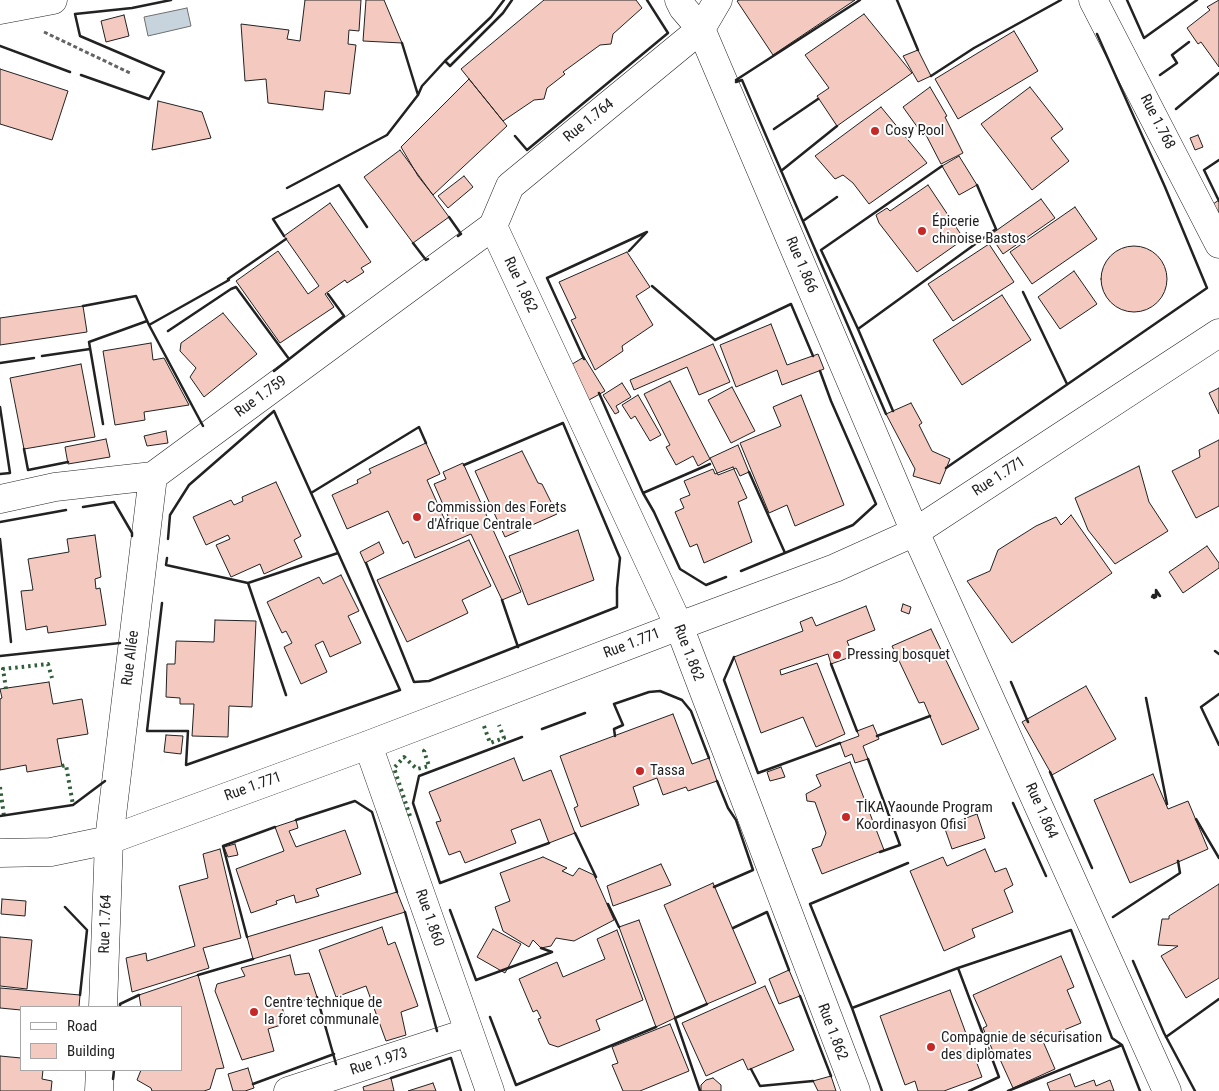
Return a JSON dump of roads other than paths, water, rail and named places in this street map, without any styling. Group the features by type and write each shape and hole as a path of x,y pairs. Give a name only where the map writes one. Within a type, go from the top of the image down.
{"street":[{"path":"0,10 53,0"},
{"name":"Rue 1.866","path":"679,0 683,8 701,29 915,532"},
{"path":"701,29 718,0"},
{"name":"Rue 1.768","path":"1093,0 1219,244"},
{"name":"Rue 1.764","path":"494,226 510,186 701,29"},
{"name":"Rue 1.759","path":"0,499 55,487 153,476 494,226"},
{"name":"Rue 1.862","path":"494,226 679,626 856,1091"},
{"name":"Rue 1.771","path":"0,854 51,852 109,840 368,745 835,568 915,532 1219,333"},
{"name":"Rue Allée","path":"109,840 153,476"},
{"name":"Rue 1.864","path":"915,532 1167,1091"},
{"name":"Rue 1.860","path":"368,745 490,1091"},
{"name":"Rue 1.764","path":"102,1006 109,840"},
{"name":"Rue 1.973","path":"295,1090 469,1032"},
{"path":"99,1091 100,1071"}],"place":[{"name":"Cosy Pool","path":"875,131"},
{"name":"Épicerie chinoise Bastos","path":"922,231"},
{"name":"Commission des Forets d'Afrique Centrale","path":"417,517"},
{"name":"Pressing bosquet","path":"837,655"},
{"name":"Tassa","path":"640,771"},
{"name":"TİKA Yaounde Program Koordinasyon Ofisi","path":"846,817"},
{"name":"Centre technique de la foret communale","path":"254,1012"},
{"name":"Compagnie de sécurisation des diplomates","path":"931,1047"}]}
